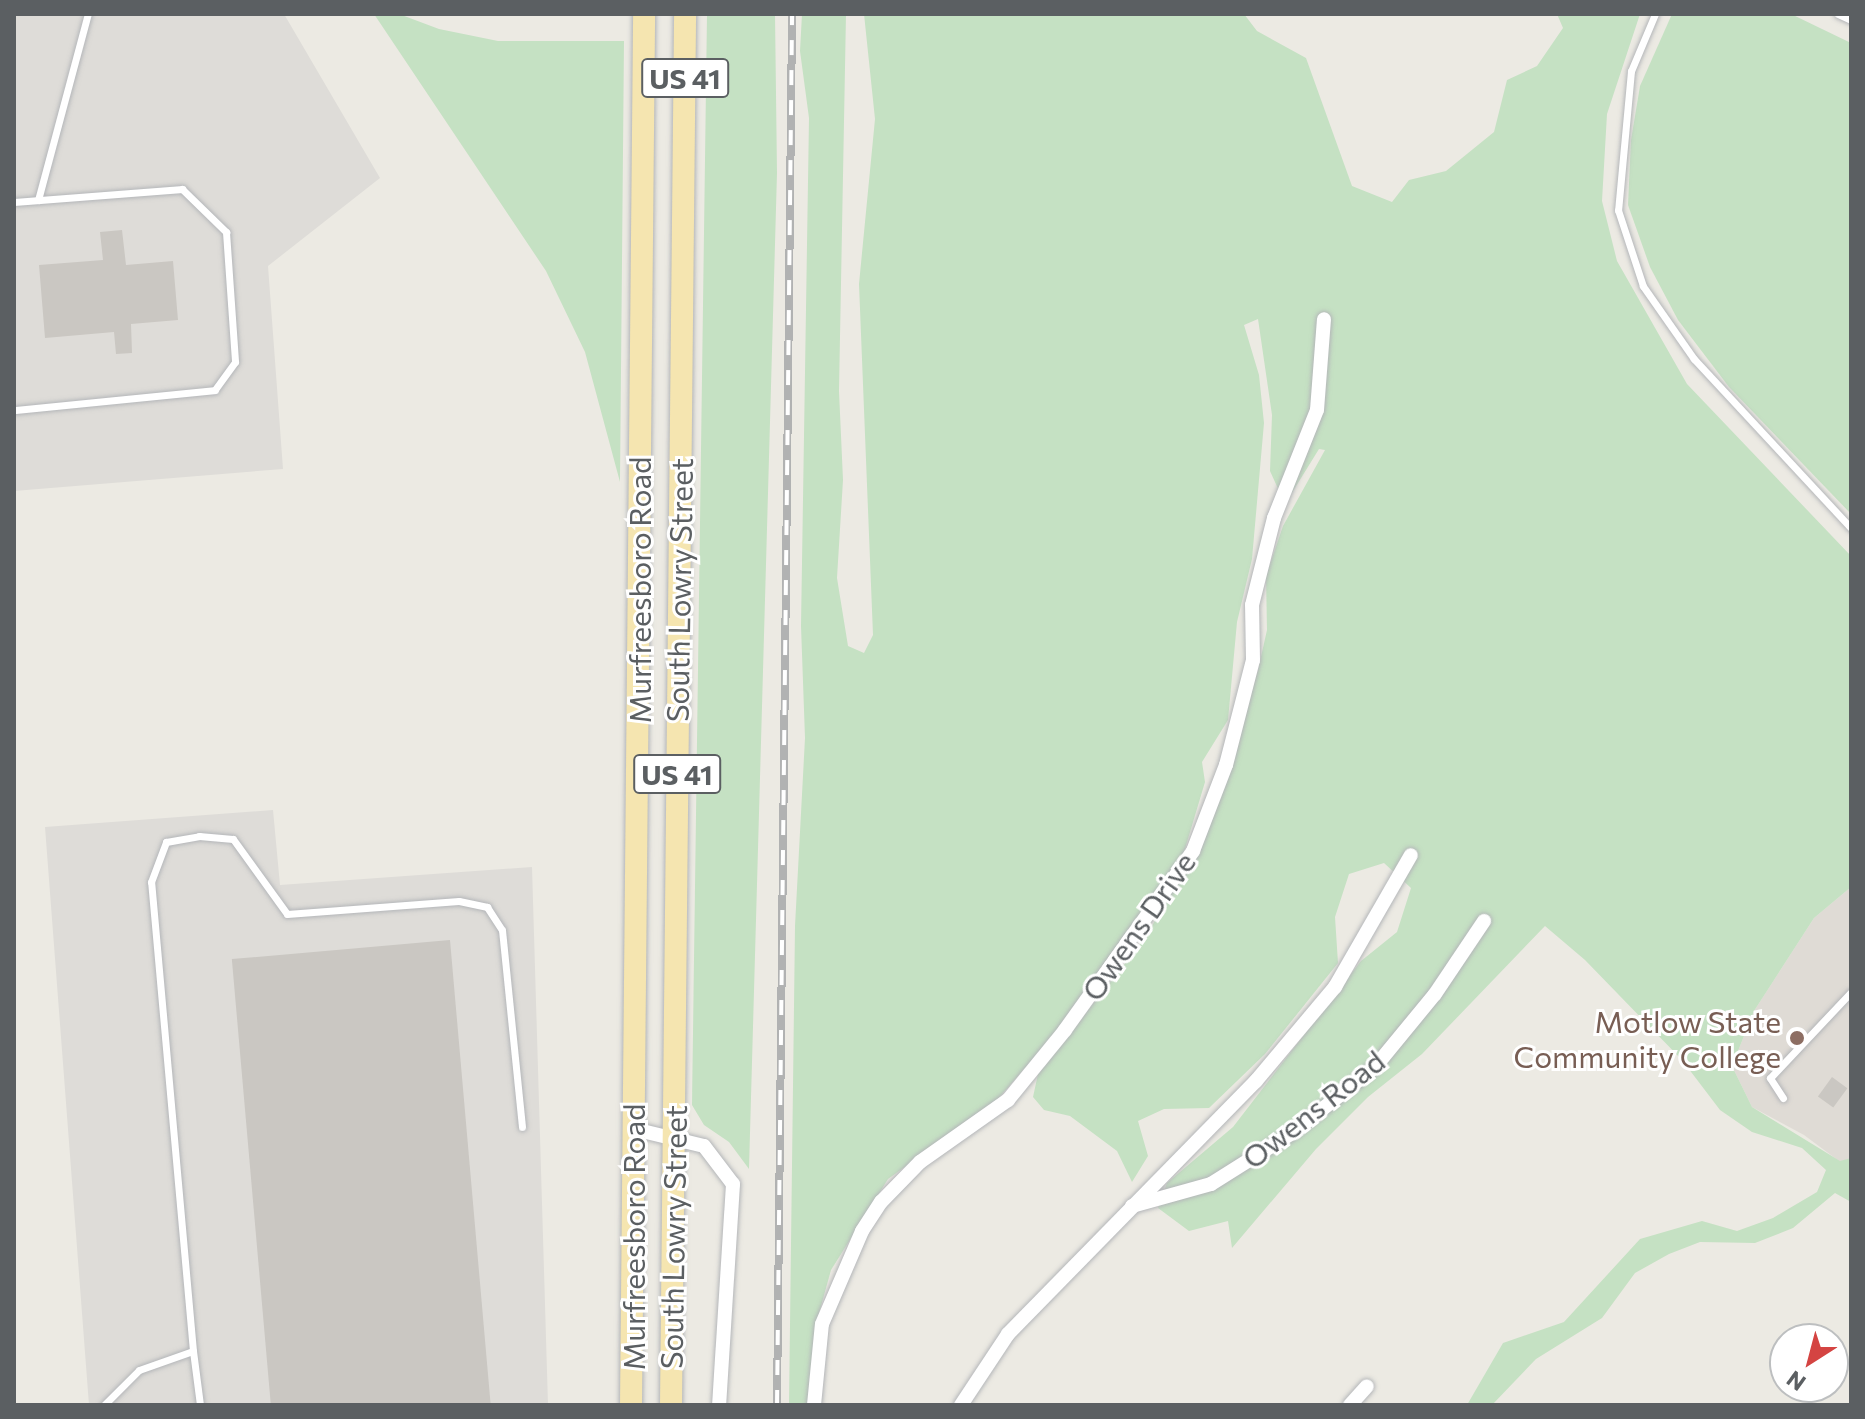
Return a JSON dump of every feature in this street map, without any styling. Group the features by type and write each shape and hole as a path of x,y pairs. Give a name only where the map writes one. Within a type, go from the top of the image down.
{"main road":[{"name":"Murfreesboro Road","path":"631,1405 644,14"},
{"name":"South Lowry Street","path":"671,1405 685,14"}],"street":[{"name":"Owens Drive","path":"814,1405 822,1324 862,1231 881,1202 920,1162 1008,1100 1065,1030 1193,851 1226,765 1253,660 1252,605 1274,518 1317,410 1324,319"},
{"path":"961,1405 1008,1334 1256,1081 1335,987 1411,855"},
{"name":"Owens Road","path":"1132,1206 1211,1184 1272,1146 1356,1083 1375,1067 1435,994 1484,921"},
{"path":"634,1129 704,1146 733,1184 719,1405"},
{"path":"1350,1405 1367,1386"}],"lane":[{"path":"38,200 88,14"},
{"path":"1655,14 1631,71 1618,210 1643,286 1694,359 1851,528"},
{"path":"1838,14 1851,20"},
{"path":"14,202 182,189 226,232 235,362 215,390 14,410"},
{"path":"200,1405 151,882 166,842 199,836 233,839 287,914 459,901 487,907 502,930 522,1127"},
{"path":"1783,1098 1770,1078 1851,992"},
{"path":"104,1405 139,1370 193,1351"}],"shaded area":[{"path":"14,14 284,14 380,178 268,266 283,469 14,491"},
{"path":"273,810 280,885 532,867 548,1405 89,1405 45,827"},
{"name":"Motlow State Community College","path":"1851,887 1851,1170 1804,1135 1752,1107 1732,1066 1754,1011 1814,918"}],"green space":[{"path":"374,14 399,14 439,29 498,41 624,41 620,482 585,352 546,271"},
{"path":"707,14 775,14 777,173 749,1169 729,1142 704,1125 692,1105"},
{"path":"802,14 846,14 839,391 843,480 837,578 848,646 864,653 873,635 859,284 875,119 864,14 1244,14 1257,31 1306,58 1352,186 1392,202 1409,180 1446,171 1494,132 1507,80 1537,66 1563,28 1557,14 1640,14 1607,114 1602,201 1617,261 1687,384 1851,556 1851,887 1814,918 1754,1011 1732,1066 1752,1107 1840,1161 1851,1158 1851,1202 1835,1193 1793,1228 1755,1243 1700,1242 1669,1254 1635,1273 1602,1318 1536,1359 1492,1405 1467,1405 1503,1343 1564,1322 1640,1239 1702,1221 1737,1231 1773,1218 1817,1192 1826,1170 1802,1148 1752,1132 1720,1110 1682,1060 1585,960 1545,926 1422,1054 1368,1097 1316,1149 1232,1248 1228,1221 1189,1231 1158,1208 1167,1183 1233,1127 1361,961 1397,932 1411,888 1384,863 1349,874 1335,917 1338,963 1265,1054 1209,1108 1164,1109 1138,1121 1148,1156 1132,1182 1117,1151 1070,1116 1044,1110 1033,1097 1038,1074 1144,939 1197,851 1220,761 1239,731 1258,670 1267,630 1266,576 1283,526 1325,450 1319,449 1285,504 1270,471 1272,415 1258,319 1244,325 1259,375 1264,423 1252,559 1237,622 1228,720 1202,762 1205,782 1184,852 1047,1043 996,1101 888,1179 831,1270 816,1324 810,1405 789,1405 795,926 805,738 801,626 809,118 800,51"},
{"path":"1672,14 1791,14 1851,43 1851,514 1729,387 1678,320 1650,267 1628,205 1631,140 1640,86"}],"building":[{"path":"122,230 126,265 173,261 178,320 131,324 132,353 116,354 114,332 45,338 39,265 103,260 100,232"},
{"path":"450,940 491,1405 271,1405 232,959"},
{"path":"1832,1077 1847,1088 1833,1108 1818,1096"}],"railway":[{"path":"777,1405 792,14"}],"place":[{"name":"Motlow State Community College","path":"1797,1038"}]}
